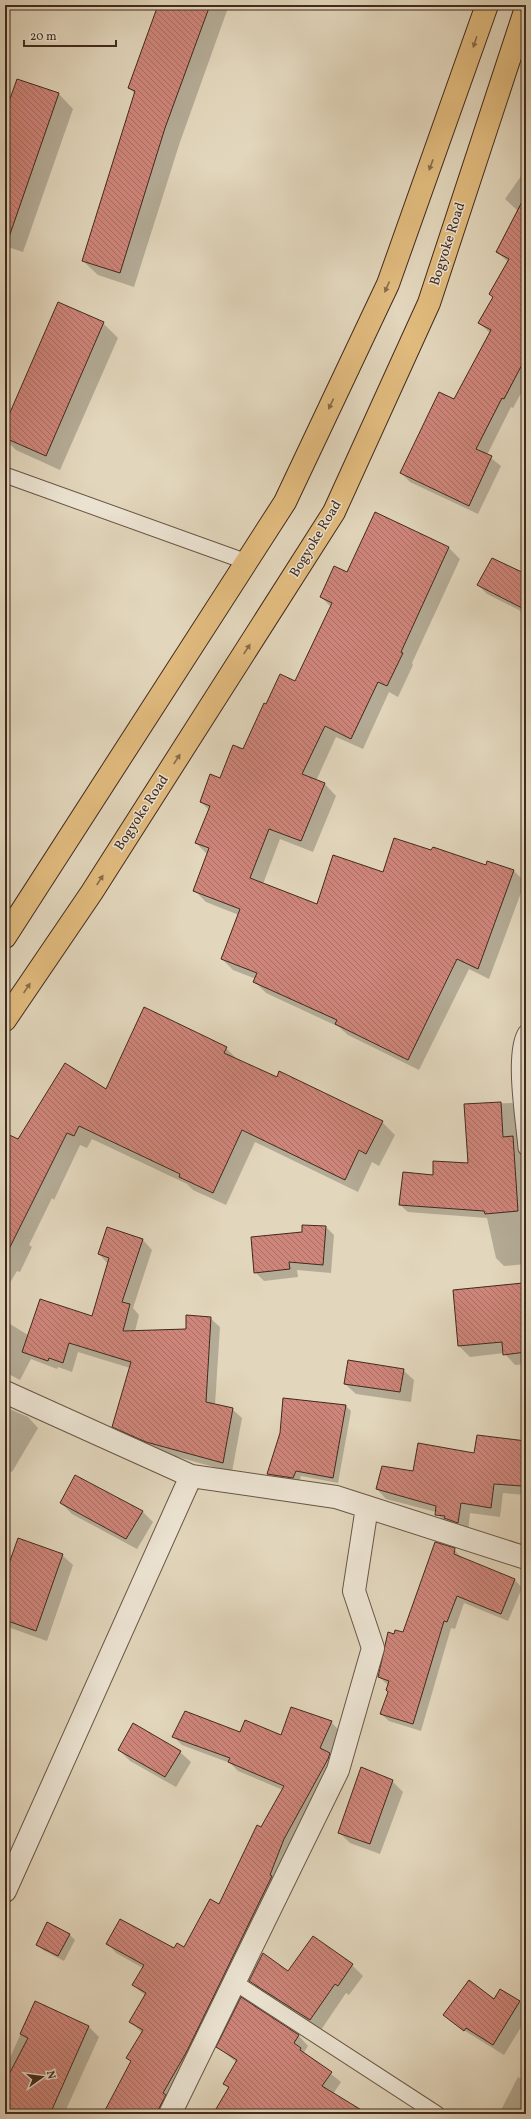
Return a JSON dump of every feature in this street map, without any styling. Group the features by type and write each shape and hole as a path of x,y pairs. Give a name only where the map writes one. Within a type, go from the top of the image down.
{"main road":[{"path":"5,936 285,502 388,284 487,5"},
{"name":"Bogyoke Road","path":"5,1020 96,886 334,512 429,303 526,8"}],"street":[{"path":"5,1392 191,1476 336,1497 526,1558"},
{"path":"5,1891 191,1476"},
{"path":"170,2114 338,1770 373,1648 354,1591 367,1507"}],"lane":[{"path":"5,475 247,562"},
{"path":"526,1032 523,1036 519,1062 526,1148"},
{"path":"234,1982 437,2114"}],"building":[{"path":"158,5 210,5 165,128 120,273 82,261 135,91 128,88"},
{"path":"17,79 59,93 9,237 5,236 5,113"},
{"path":"526,194 526,357 504,399 502,398 476,449 492,456 469,506 400,473 439,392 454,399 491,330 478,323 493,297 489,294 509,259 496,252"},
{"path":"58,302 104,322 46,456 5,438 5,424"},
{"path":"375,512 449,547 387,686 378,682 351,739 325,726 302,774 325,783 301,841 269,829 250,878 317,904 333,855 383,872 394,838 431,850 433,847 486,865 487,861 514,870 478,969 457,959 408,1060 335,1024 337,1020 253,982 257,973 221,959 240,909 193,891 209,848 195,843 210,806 200,802 210,774 220,778 233,745 243,749 264,703 266,704 280,674 295,681 332,603 320,597 334,566 347,572"},
{"path":"492,558 526,574 526,610 477,585"},
{"path":"144,1007 227,1047 224,1053 277,1077 279,1071 383,1121 366,1154 359,1150 345,1180 242,1130 213,1193 179,1177 180,1174 79,1126 74,1136 67,1133 5,1257 5,1133 18,1139 65,1063 106,1089"},
{"path":"501,1102 503,1137 513,1136 518,1211 485,1214 484,1211 399,1205 403,1172 433,1175 433,1161 468,1163 464,1104"},
{"path":"302,1225 326,1226 323,1265 289,1262 290,1269 254,1273 251,1237 302,1232"},
{"path":"107,1227 143,1239 122,1302 130,1304 123,1331 186,1329 186,1315 211,1317 206,1402 233,1408 223,1463 146,1442 112,1427 131,1362 69,1343 63,1363 49,1358 48,1361 22,1352 40,1299 92,1316 109,1258 98,1254"},
{"path":"523,1283 526,1296 526,1352 503,1355 502,1342 458,1346 453,1290"},
{"path":"348,1360 404,1369 400,1392 344,1384"},
{"path":"283,1398 346,1405 333,1478 296,1471 293,1478 267,1474 280,1433"},
{"path":"477,1435 526,1441 522,1486 494,1484 491,1508 461,1503 458,1523 444,1518 445,1516 435,1515 436,1506 376,1489 382,1466 413,1471 418,1443 474,1453"},
{"path":"75,1475 143,1511 126,1539 60,1503"},
{"path":"18,1538 63,1554 36,1631 5,1620 5,1575"},
{"path":"435,1542 455,1548 454,1554 515,1579 501,1614 457,1596 447,1622 444,1621 413,1724 380,1714 388,1692 386,1690 389,1681 378,1677 388,1632 394,1634 395,1630 403,1632"},
{"path":"291,1707 332,1721 320,1748 330,1753 328,1759 284,1839 270,1875 272,1876 187,2051 163,2093 166,2095 156,2114 103,2114 131,2061 126,2058 143,2030 129,2022 146,1993 132,1985 144,1965 106,1944 120,1919 174,1948 177,1943 184,1947 210,1899 219,1904 257,1825 261,1827 284,1786 228,1762 230,1758 172,1737 185,1711 240,1732 245,1720 281,1735"},
{"path":"133,1723 181,1751 165,1777 118,1750"},
{"path":"361,1767 393,1780 370,1844 338,1833"},
{"path":"47,1922 70,1934 58,1956 36,1945"},
{"path":"313,1936 353,1964 338,1986 335,1984 310,2020 249,1981 263,1953 288,1971"},
{"path":"469,1980 494,1999 500,1989 520,2001 493,2045 466,2028 464,2031 443,2015"},
{"path":"241,1997 299,2035 294,2043 301,2048 300,2050 332,2072 322,2086 368,2114 213,2114 229,2087 223,2084 237,2060 216,2047"},
{"path":"35,2001 89,2026 50,2114 5,2114 5,2082 28,2038 20,2034"}]}
